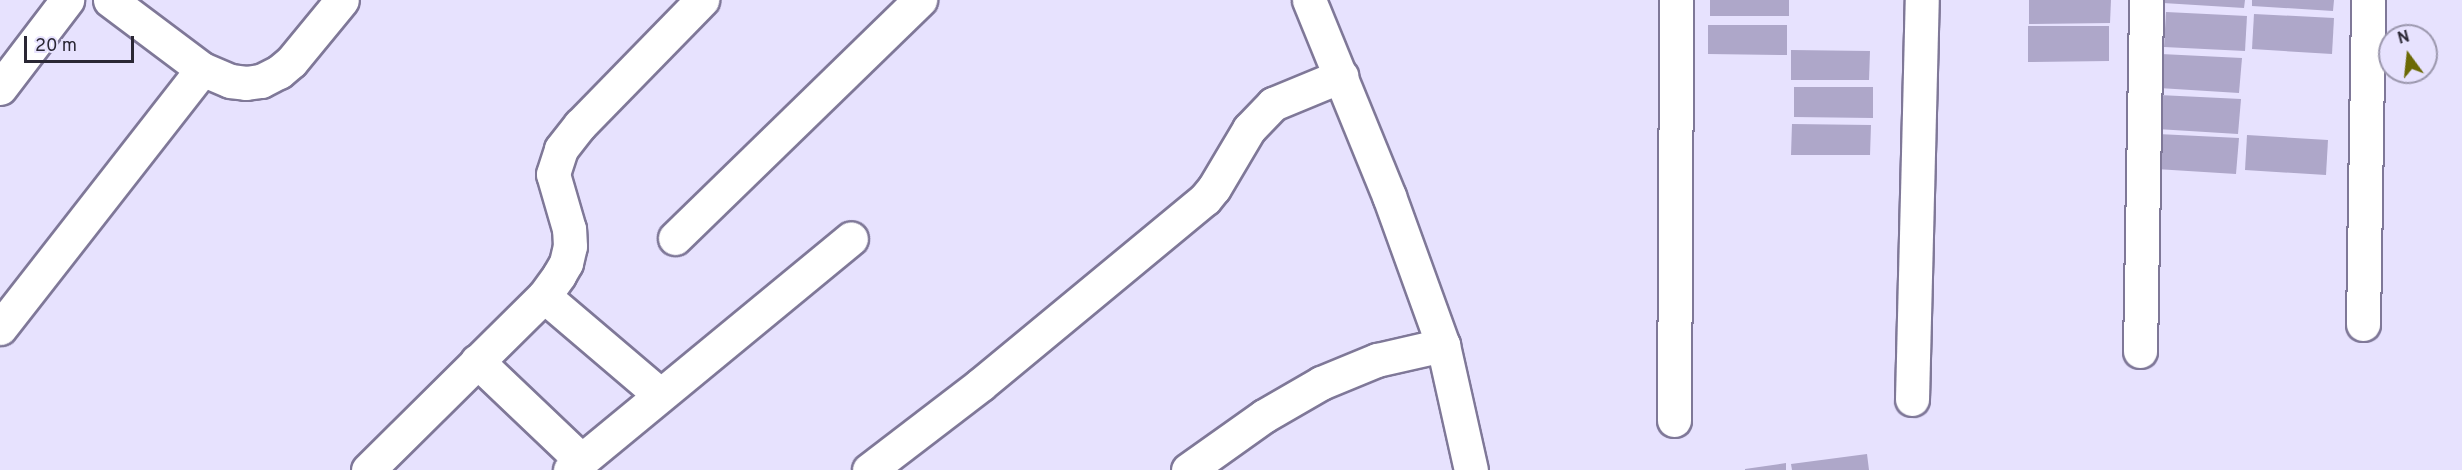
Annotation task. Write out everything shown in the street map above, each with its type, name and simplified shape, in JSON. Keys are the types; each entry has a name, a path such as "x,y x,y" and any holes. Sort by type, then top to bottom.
{"street":[{"path":"0,88 67,0"},
{"path":"110,0 202,69 230,81 246,83 261,81 279,72 291,62 342,0"},
{"path":"368,470 544,296 566,263 570,246 569,229 554,174 561,149 580,125 702,0"},
{"path":"675,238 920,0"},
{"path":"1310,0 1389,196 1443,345 1471,470"},
{"path":"1674,420 1676,0"},
{"path":"1912,399 1922,0"},
{"path":"2140,351 2146,0"},
{"path":"2363,324 2368,0"},
{"path":"1,324 202,69"},
{"path":"869,470 980,385 1205,199 1249,129 1273,104 1341,76"},
{"path":"477,362 576,465 659,394 851,238"},
{"path":"544,296 659,394"},
{"path":"1188,470 1264,416 1321,383 1377,360 1443,345"}],"building":[{"path":"1710,0 1789,0 1789,16 1710,16"},
{"path":"2029,0 2111,0 2110,23 2029,24"},
{"path":"2163,0 2245,0 2244,8 2163,3"},
{"path":"2252,0 2334,0 2333,11 2252,6"},
{"path":"2166,12 2247,16 2245,51 2164,47"},
{"path":"2254,14 2334,18 2332,54 2252,49"},
{"path":"1708,25 1787,25 1787,55 1708,54"},
{"path":"2028,26 2109,26 2109,61 2028,62"},
{"path":"1791,50 1870,51 1869,80 1791,80"},
{"path":"2161,54 2242,58 2239,93 2159,88"},
{"path":"1794,87 1873,87 1873,118 1794,117"},
{"path":"2159,95 2241,99 2238,134 2157,129"},
{"path":"1792,124 1871,125 1870,155 1791,155"},
{"path":"2158,134 2239,138 2236,174 2156,169"},
{"path":"2247,135 2328,140 2326,175 2245,170"},
{"path":"1867,454 1869,470 1792,470 1791,464"},
{"path":"1786,463 1786,470 1745,470 1745,469"}]}
